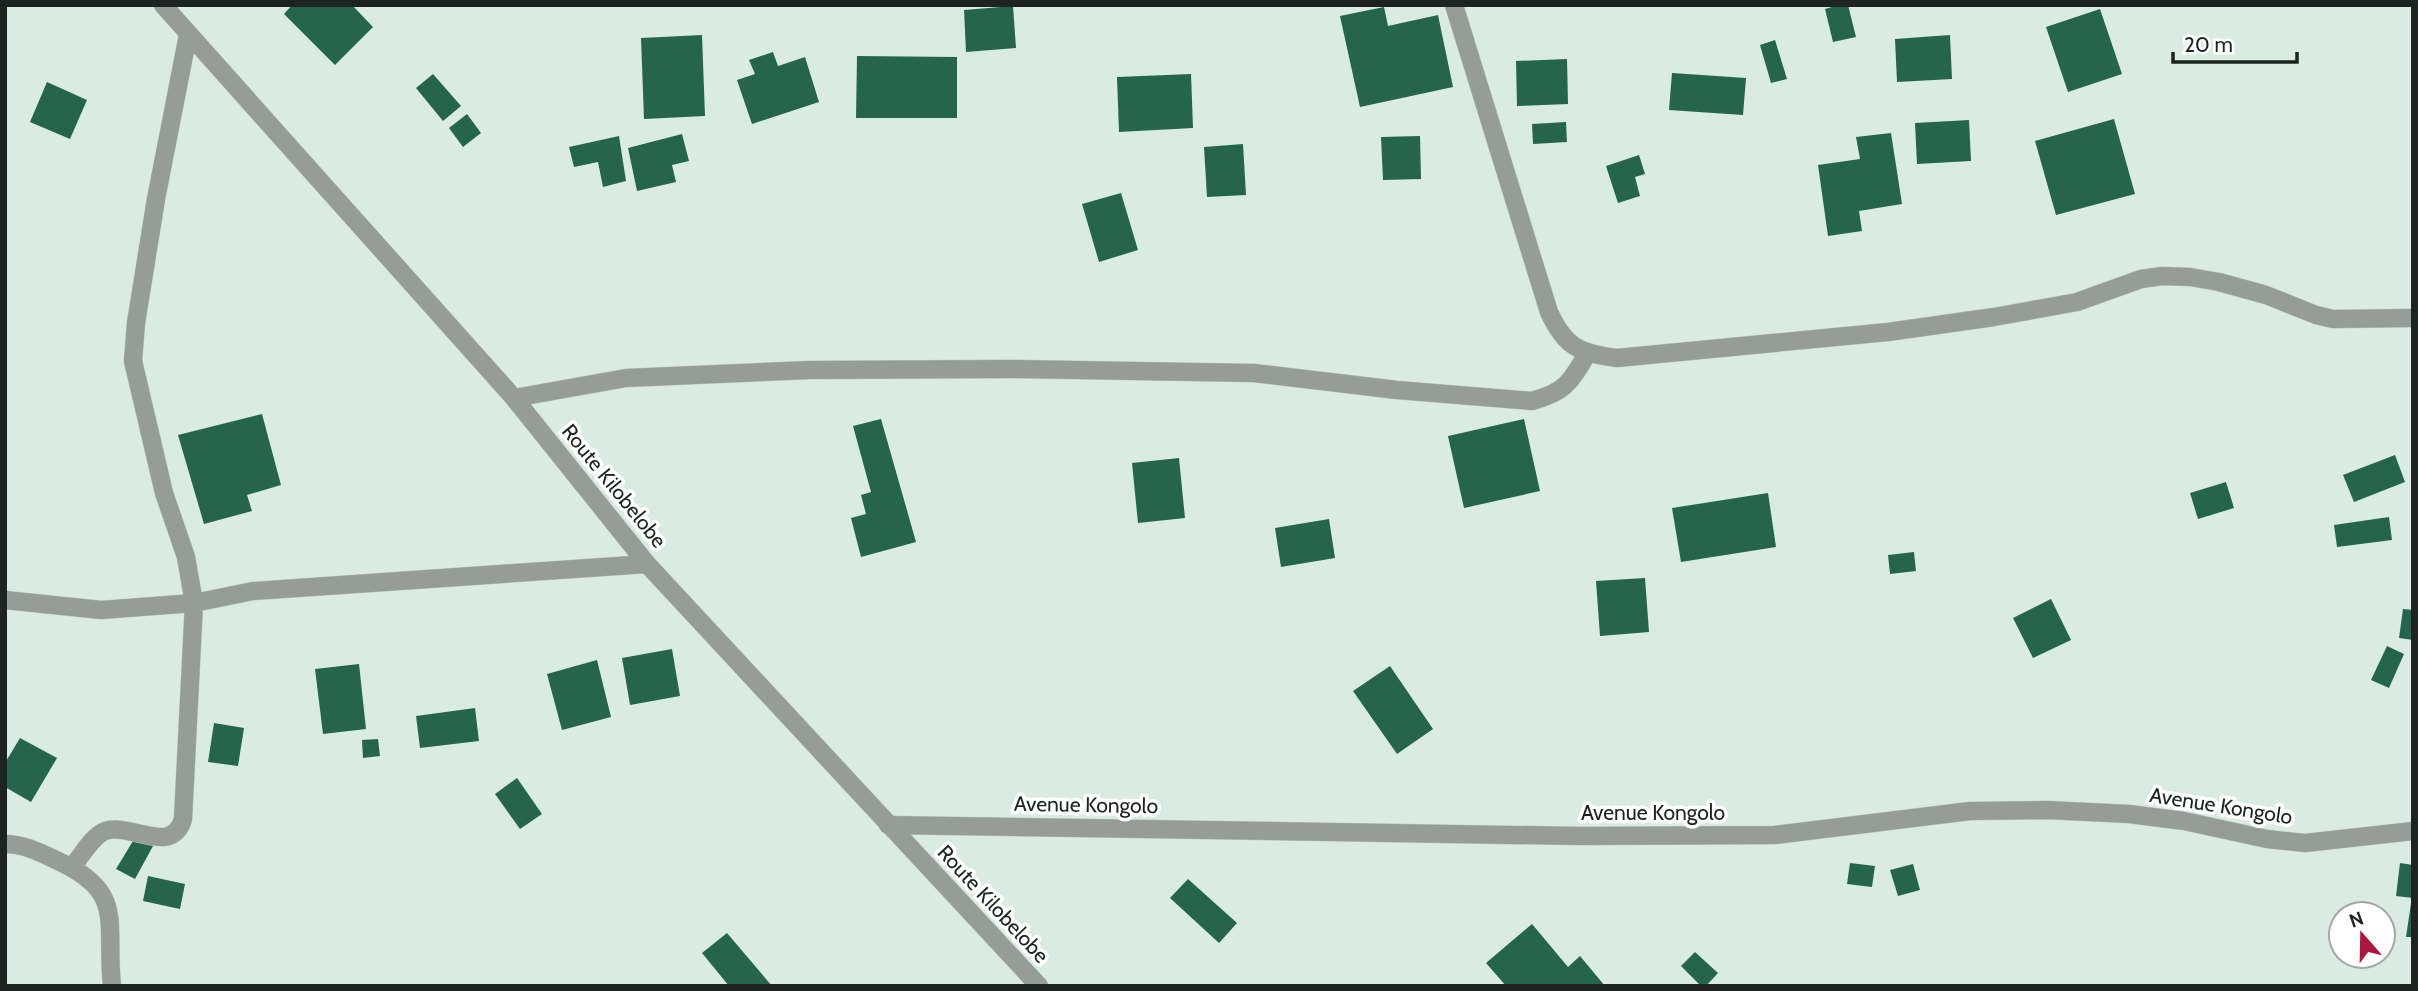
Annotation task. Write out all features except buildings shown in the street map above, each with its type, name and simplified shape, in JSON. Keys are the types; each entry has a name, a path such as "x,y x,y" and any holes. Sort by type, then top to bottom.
{"street":[{"name":"Route Kilobelobe","path":"163,5 514,398 647,564 1039,986"},
{"path":"1454,5 1549,312 1558,332 1587,354 1616,358 1888,332 2077,302 2141,279 2162,276 2190,276 2218,282 2266,295 2316,315 2333,318 2413,318"},
{"path":"72,867 99,835 106,831 116,829 163,837 173,835 180,828 183,819 194,603 186,557 164,493 133,361 136,323 156,199 188,35"},
{"path":"514,398 626,378 810,370 1011,369 1254,373 1397,390 1532,401 1554,395 1572,379 1587,354"},
{"path":"5,600 101,610 194,603 253,591 647,564"},
{"name":"Avenue Kongolo","path":"888,825 1580,836 1775,835 1970,811 2047,810 2129,814 2184,821 2267,839 2305,843 2413,831"},
{"path":"5,844 19,844 72,867 96,883 106,899 109,918 112,986"}]}
